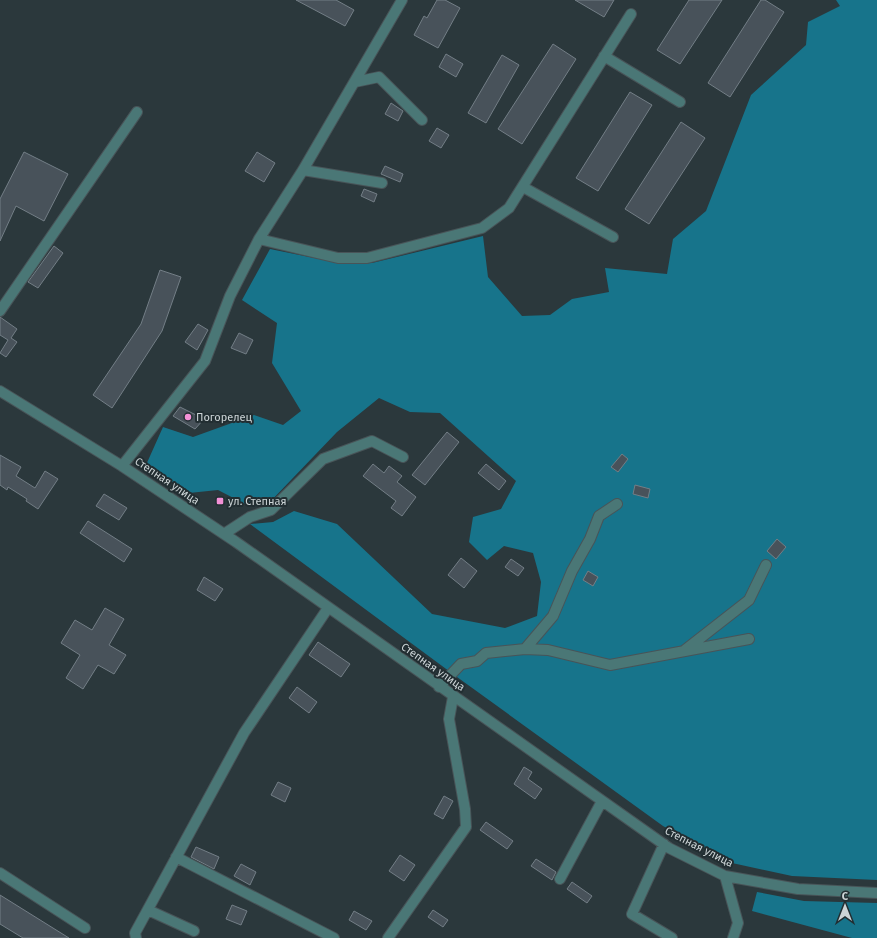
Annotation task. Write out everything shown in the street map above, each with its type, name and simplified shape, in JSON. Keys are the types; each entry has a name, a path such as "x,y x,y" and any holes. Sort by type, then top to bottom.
{"street":[{"path":"122,466 205,361 230,296 259,239 304,170 402,0"},
{"path":"259,239 338,258 367,258 482,228 509,208 631,14"},
{"path":"604,56 680,102"},
{"path":"355,82 380,77 422,120"},
{"path":"0,311 137,112"},
{"path":"304,170 382,183"},
{"path":"523,187 613,237"},
{"name":"Степная улица","path":"0,391 122,466 224,534 453,697 664,844 725,876 798,890 877,893"},
{"path":"224,534 250,517 271,510 323,459 372,441 403,457"},
{"path":"526,649 553,616 572,570 590,539 599,516 617,504"},
{"path":"684,651 749,600 766,565"},
{"path":"136,938 135,933 244,733 328,608"},
{"path":"439,687 461,664 477,661 486,653 526,649 548,650 610,665 749,639"},
{"path":"388,938 466,827 465,809 449,718 453,697"},
{"path":"560,879 602,801"},
{"path":"664,844 632,914 672,938"},
{"path":"176,857 334,938"},
{"path":"0,873 85,928"},
{"path":"725,876 738,923 733,938"},
{"path":"148,910 194,931"}],"shaded area":[{"path":"836,0 877,0 877,880 792,876 732,863 663,826 457,677 250,524 273,522 294,511 337,524 432,614 505,628 537,616 541,582 533,553 504,546 487,560 469,542 473,517 501,509 516,481 440,413 410,412 379,398 337,432 268,504 249,506 218,490 189,493 146,465 163,427 193,437 254,415 283,425 301,411 272,363 277,323 242,300 270,249 344,264 372,263 483,236 488,277 522,316 550,315 572,299 609,292 605,268 667,274 673,239 706,211 751,95 806,45 808,22 840,6"},
{"path":"757,892 804,901 877,903 877,938 852,938 752,911"}],"building":[{"path":"296,0 336,0 354,10 345,26"},
{"path":"437,0 445,0 460,8 438,48 414,35 424,16 427,18"},
{"path":"575,0 614,0 604,17"},
{"path":"689,0 722,0 680,64 657,50"},
{"path":"761,0 765,0 784,12 730,97 708,83"},
{"path":"553,44 576,59 522,144 498,129"},
{"path":"446,54 463,64 456,77 439,67"},
{"path":"502,55 519,65 486,123 468,113"},
{"path":"630,92 652,105 598,191 576,178"},
{"path":"391,103 403,111 398,121 385,114"},
{"path":"681,122 705,138 649,224 625,209"},
{"path":"437,128 449,135 441,148 429,141"},
{"path":"24,152 68,174 44,221 16,206 0,241 0,199"},
{"path":"257,152 275,163 264,182 245,171"},
{"path":"385,166 403,174 400,182 381,174"},
{"path":"364,189 377,194 374,202 361,196"},
{"path":"54,246 63,253 38,288 28,282"},
{"path":"160,270 181,277 162,331 112,408 93,395 141,324"},
{"path":"0,317 17,329 11,338 17,342 6,357 0,353 8,340 0,335"},
{"path":"198,324 208,330 197,350 185,342"},
{"path":"239,333 253,340 246,354 231,348"},
{"name":"Погорелец","path":"180,407 204,419 195,429 173,416"},
{"path":"447,432 459,442 425,485 412,475"},
{"path":"622,454 628,459 618,472 611,467"},
{"path":"0,455 21,467 16,476 35,488 45,471 58,479 38,509 26,501 27,499 8,487 7,490 0,485"},
{"path":"373,464 384,473 389,466 402,476 397,482 416,497 402,516 391,508 396,501 363,476"},
{"path":"486,464 506,481 499,490 478,473"},
{"path":"635,485 650,489 648,498 633,494"},
{"path":"104,494 127,508 119,520 96,506"},
{"path":"88,521 132,549 124,562 80,533"},
{"path":"777,539 786,547 776,559 767,551"},
{"path":"461,558 477,571 464,588 448,575"},
{"path":"511,559 524,568 518,576 505,567"},
{"path":"588,571 598,577 593,586 583,580"},
{"path":"204,577 223,589 215,601 197,590"},
{"path":"105,608 124,619 109,645 126,655 114,674 98,665 83,689 66,678 80,655 61,643 75,620 92,630"},
{"path":"318,642 350,664 341,677 309,655"},
{"path":"297,687 317,702 309,713 289,698"},
{"path":"524,767 532,772 528,779 542,789 535,799 514,784"},
{"path":"278,782 291,788 285,802 271,795"},
{"path":"444,796 453,801 443,819 434,814"},
{"path":"486,822 513,841 507,849 480,830"},
{"path":"196,847 219,857 214,869 191,857"},
{"path":"400,855 415,865 404,881 389,871"},
{"path":"536,859 556,872 552,880 531,866"},
{"path":"241,864 256,872 250,885 234,876"},
{"path":"572,882 592,896 587,903 567,889"},
{"path":"0,895 69,938 23,938 0,924"},
{"path":"232,905 247,911 241,925 226,919"},
{"path":"433,910 448,920 443,927 428,917"},
{"path":"354,911 372,921 366,930 349,920"}],"place":[{"name":"Погорелец","path":"188,417"},
{"name":"ул. Степная","path":"220,501"}]}
